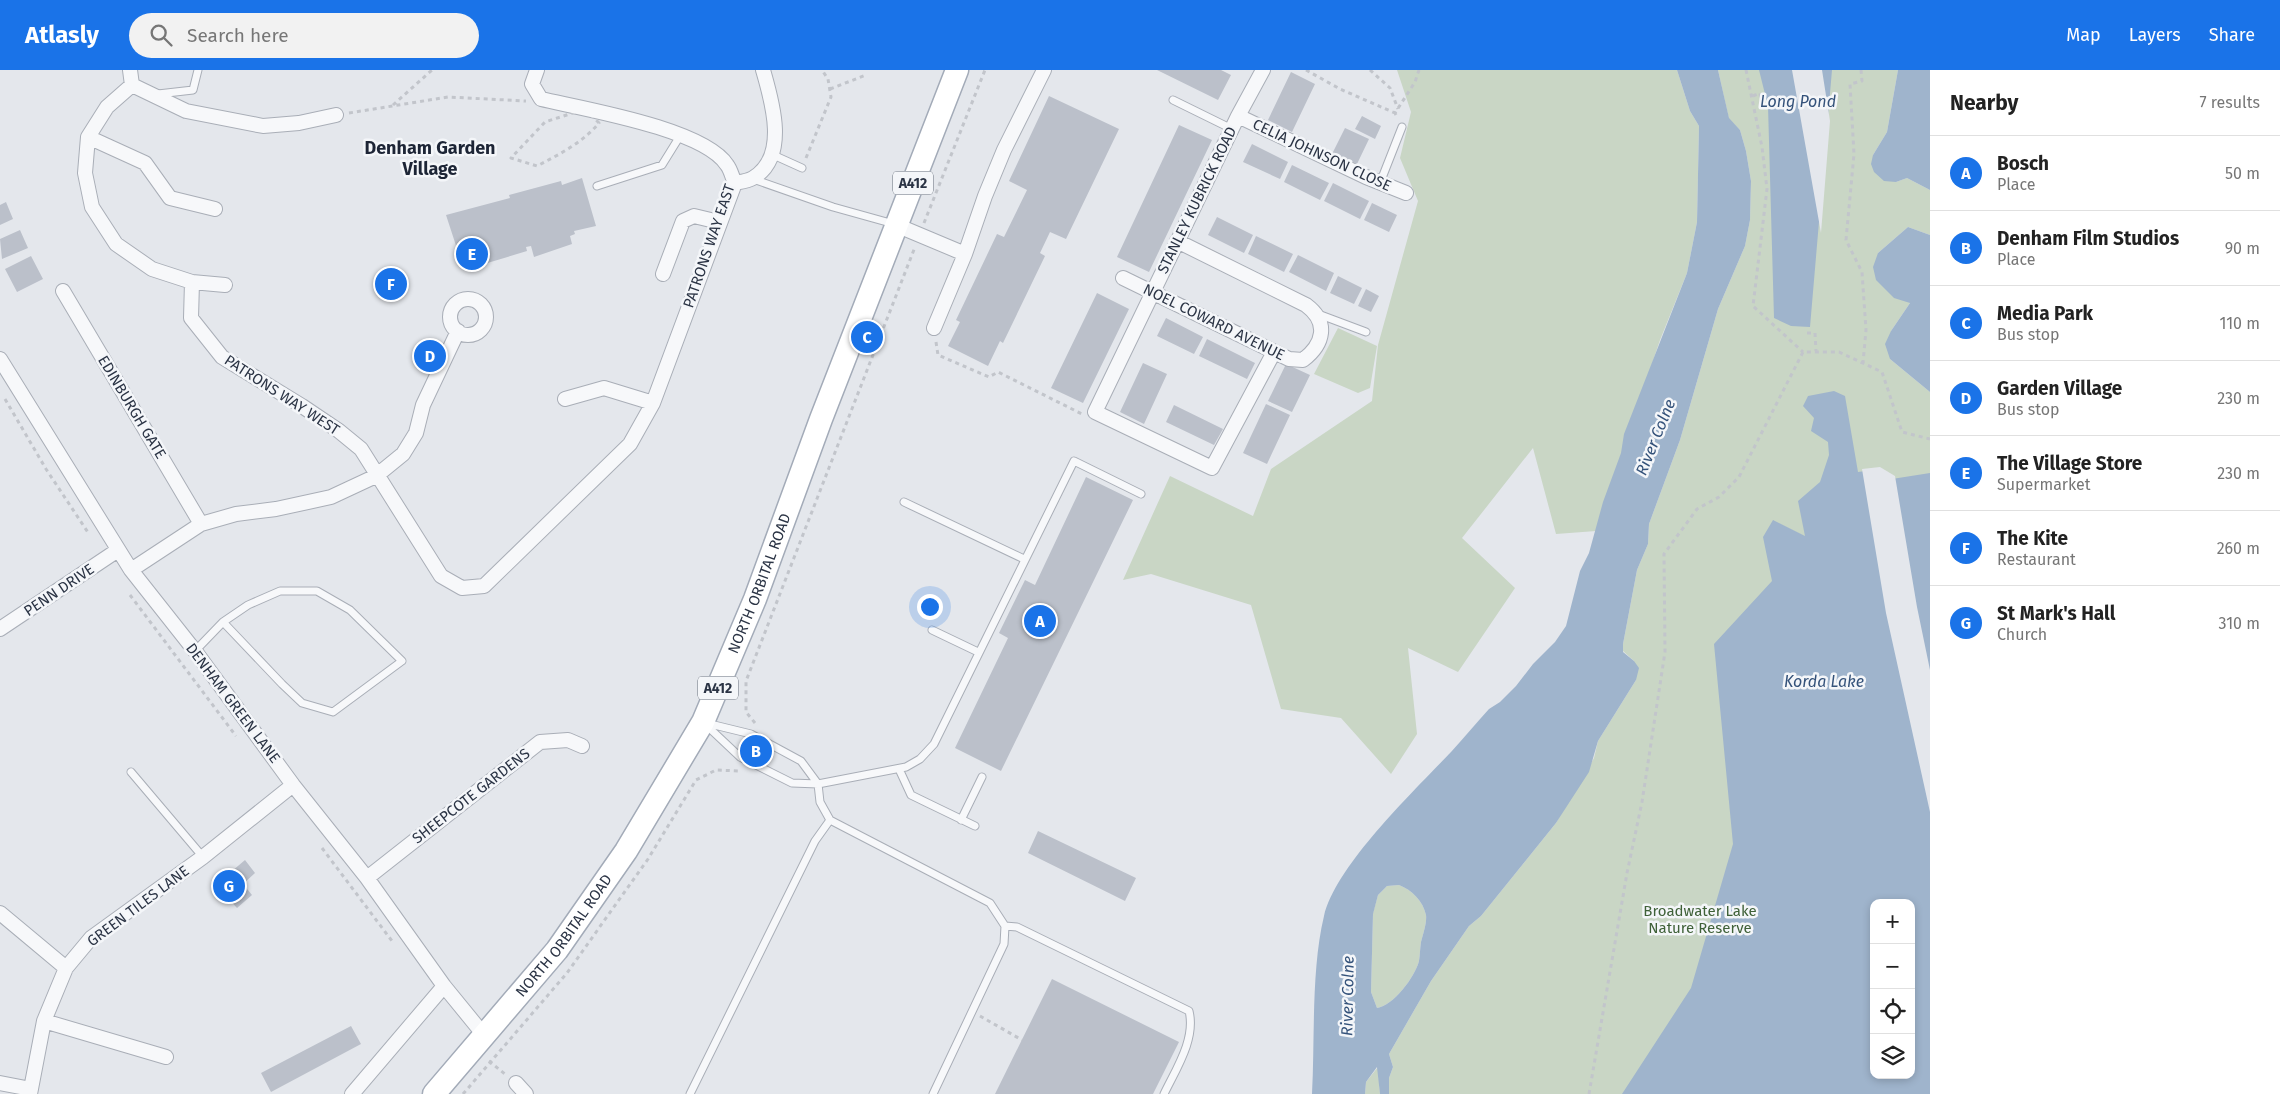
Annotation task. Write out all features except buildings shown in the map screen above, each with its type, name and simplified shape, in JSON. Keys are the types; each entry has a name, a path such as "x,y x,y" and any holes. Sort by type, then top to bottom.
{"main road":[{"name":"NORTH ORBITAL ROAD","path":"434,1094 557,950 626,851 703,722 755,599 896,224 957,70"}],"street":[{"path":"130,70 132,85"},
{"path":"537,70 532,84 541,99"},
{"path":"735,183 753,179 766,166 776,134 772,101 763,70"},
{"path":"934,328 965,254 985,196 1004,150 1044,70"},
{"name":"STANLEY KUBRICK ROAD","path":"1095,412 1238,116 1263,70"},
{"path":"132,85 186,111 263,126 299,123 336,115"},
{"path":"132,85 107,107 88,137 85,173 92,207 116,244 152,269 192,282 226,285"},
{"name":"PATRONS WAY EAST","path":"376,476 441,576 462,588 484,586 630,444 653,403 735,183 727,164 707,147 648,123 541,99"},
{"name":"CELIA JOHNSON CLOSE","path":"1238,116 1380,183 1406,193"},
{"path":"88,137 145,163 170,198 215,209"},
{"path":"663,274 683,221 694,216 719,222"},
{"path":"896,224 965,254"},
{"path":"1177,241 1306,305 1318,314"},
{"name":"NOEL COWARD AVENUE","path":"1123,278 1289,359 1303,360 1313,352 1319,341 1321,325 1318,314"},
{"name":"PATRONS WAY WEST","path":"192,282 191,318 222,357 339,431 361,450 376,476"},
{"name":"EDINBURGH GATE","path":"63,291 201,524"},
{"path":"131,570 201,524 236,514 276,509 331,497 376,476 403,454 416,433 423,405 458,332"},
{"path":"1095,412 1212,468 1274,352"},
{"name":"DENHAM GREEN LANE","path":"0,359 131,570 195,651 293,785 367,878 444,986 479,1042"},
{"path":"565,399 604,388 653,403"},
{"name":"PENN DRIVE","path":"0,629 118,550"},
{"name":"SHEEPCOTE GARDENS","path":"367,878 540,742 568,740 582,746"},
{"name":"GREEN TILES LANE","path":"30,1092 44,1021 66,968 91,938 203,857 293,785"},
{"path":"0,912 66,968"},
{"path":"352,1094 444,986"},
{"path":"44,1021 166,1057"},
{"path":"0,1083 30,1092"},
{"path":"516,1083 526,1094"}],"lane":[{"path":"152,95 193,90 198,70"},
{"path":"1173,100 1232,129"},
{"path":"1380,183 1402,128"},
{"path":"597,186 662,166 680,136"},
{"path":"770,154 802,168"},
{"path":"753,179 832,206 896,224"},
{"path":"1318,314 1366,332"},
{"path":"703,722 740,757 792,783 818,784 899,769 920,759 934,744 1074,461 1141,494"},
{"path":"904,502 1024,559"},
{"path":"195,651 224,622 248,605 280,591 317,590 350,610 402,661 333,712 302,703 224,622"},
{"path":"932,630 978,652"},
{"path":"703,722 751,734 801,761 818,784 820,802 830,820 990,903 1006,926 1004,944 932,1094"},
{"path":"899,769 911,795 974,826"},
{"path":"131,772 203,857"},
{"path":"961,820 982,777"},
{"path":"690,1094 815,841 830,820"},
{"path":"1006,926 1017,927 1189,1011 1192,1024 1181,1060 1164,1094"}],"path":[{"path":"392,105 432,70"},
{"path":"802,168 831,97 828,79 822,70"},
{"path":"757,724 746,712 746,681 985,70"},
{"path":"1306,70 1340,90 1395,113 1402,128"},
{"path":"1370,70 1390,88 1398,109"},
{"path":"1395,113 1415,82 1419,70"},
{"path":"1746,70 1753,96 1762,147 1766,189 1753,306 1803,352 1839,352 1882,372 1902,432 1930,440"},
{"path":"1861,70 1862,81 1850,84 1854,154 1846,240 1862,272 1866,330 1863,363"},
{"path":"830,88 866,75"},
{"path":"1753,96 1760,93 1762,103"},
{"path":"336,115 448,97 530,101 541,99"},
{"path":"585,109 600,123 591,133 564,152 537,166 511,158 545,122 585,109"},
{"path":"934,328 938,355 989,377 998,372 1083,414 1095,412"},
{"path":"1807,333 1815,333 1816,351"},
{"path":"1589,1094 1627,873 1642,802 1665,652 1664,554 1697,509 1719,497 1739,477 1803,352"},
{"path":"696,780 716,770 739,770 746,774"},
{"path":"974,1008 982,1019 1022,1040"},
{"path":"479,1042 516,1083"}],"green space":[{"path":"1397,70 1677,70 1690,111 1699,126 1697,222 1687,273 1660,340 1596,531 1556,534 1533,448 1462,538 1515,588 1458,672 1408,648 1417,734 1391,774 1341,718 1281,709 1251,605 1151,574 1123,580 1170,476 1253,516 1271,469 1372,401 1378,345 1418,201 1400,158 1411,112"},
{"name":"Broadwater Lake Nature Reserve","path":"1718,70 1898,70 1887,132 1873,155 1896,182 1907,178 1930,190 1930,235 1908,227 1878,253 1910,303 1891,331 1890,359 1930,392 1930,1094 1389,1094 1389,1078 1393,1067 1389,1054 1431,981 1469,926 1481,916 1556,823 1594,758 1598,741 1636,680 1634,661 1623,651 1623,644 1637,570 1648,544 1649,524 1680,440 1718,309 1745,246 1750,220 1751,181 1740,130 1729,119"},
{"path":"1338,328 1377,346 1370,388 1358,393 1314,374"},
{"path":"1399,885 1408,890 1422,905 1426,915 1425,929 1421,942 1419,961 1413,975 1390,1002 1377,1008 1371,992 1373,913 1378,895 1387,886"},
{"path":"1378,1067 1380,1094 1365,1094 1366,1082"}],"water":[{"name":"River Colne","path":"1677,70 1718,70 1729,118 1740,130 1746,151 1751,181 1750,220 1745,246 1718,309 1680,440 1649,524 1648,544 1637,570 1623,644 1623,652 1639,668 1636,680 1598,741 1589,772 1556,823 1481,916 1469,926 1431,981 1389,1054 1393,1067 1389,1078 1389,1094 1380,1094 1377,1067 1366,1082 1365,1094 1312,1094 1317,959 1324,916 1331,896 1344,874 1378,829 1489,709 1500,702 1516,686 1533,664 1555,642 1566,626 1580,571 1589,553 1603,502 1621,453 1624,434 1687,273 1697,222 1699,126 1690,111","holes":["1399,885 1420,901 1425,910 1426,921 1419,961 1413,975 1402,990 1390,1002 1377,1008 1371,992 1373,914 1378,895 1387,886"]},
{"name":"Long Pond","path":"1759,70 1832,70 1810,327 1791,326 1774,318 1768,106"},
{"path":"1898,70 1930,70 1930,190 1907,178 1896,182 1884,181 1874,172 1871,164 1873,155 1887,132"},
{"path":"1908,227 1930,235 1930,392 1890,359 1885,344 1891,331 1910,303 1894,298 1876,280 1873,267 1878,253"},
{"name":"Korda Lake","path":"1834,391 1845,396 1858,472 1880,469 1892,479 1930,473 1930,1094 1622,1094 1691,988 1733,844 1714,644 1772,581 1763,537 1773,520 1805,536 1798,501 1820,482 1829,455 1828,442 1811,431 1814,418 1803,406 1808,396"}],"pier":[{"path":"1792,70 1822,70 1830,121 1821,233"},
{"path":"1880,467 1895,476 1917,607 1930,670 1930,812 1886,613 1862,469"}],"place":[{"name":"The Village Store","path":"472,254"},
{"name":"The Kite","path":"391,284"},
{"name":"Media Park","path":"867,337"},
{"name":"Garden Village","path":"430,356"},
{"name":"Bosch","path":"1040,621"},
{"name":"Denham Film Studios","path":"756,751"},
{"name":"St Mark's Hall","path":"229,886"}],"district":[{"name":"Denham Garden Village","path":"430,158"}]}
